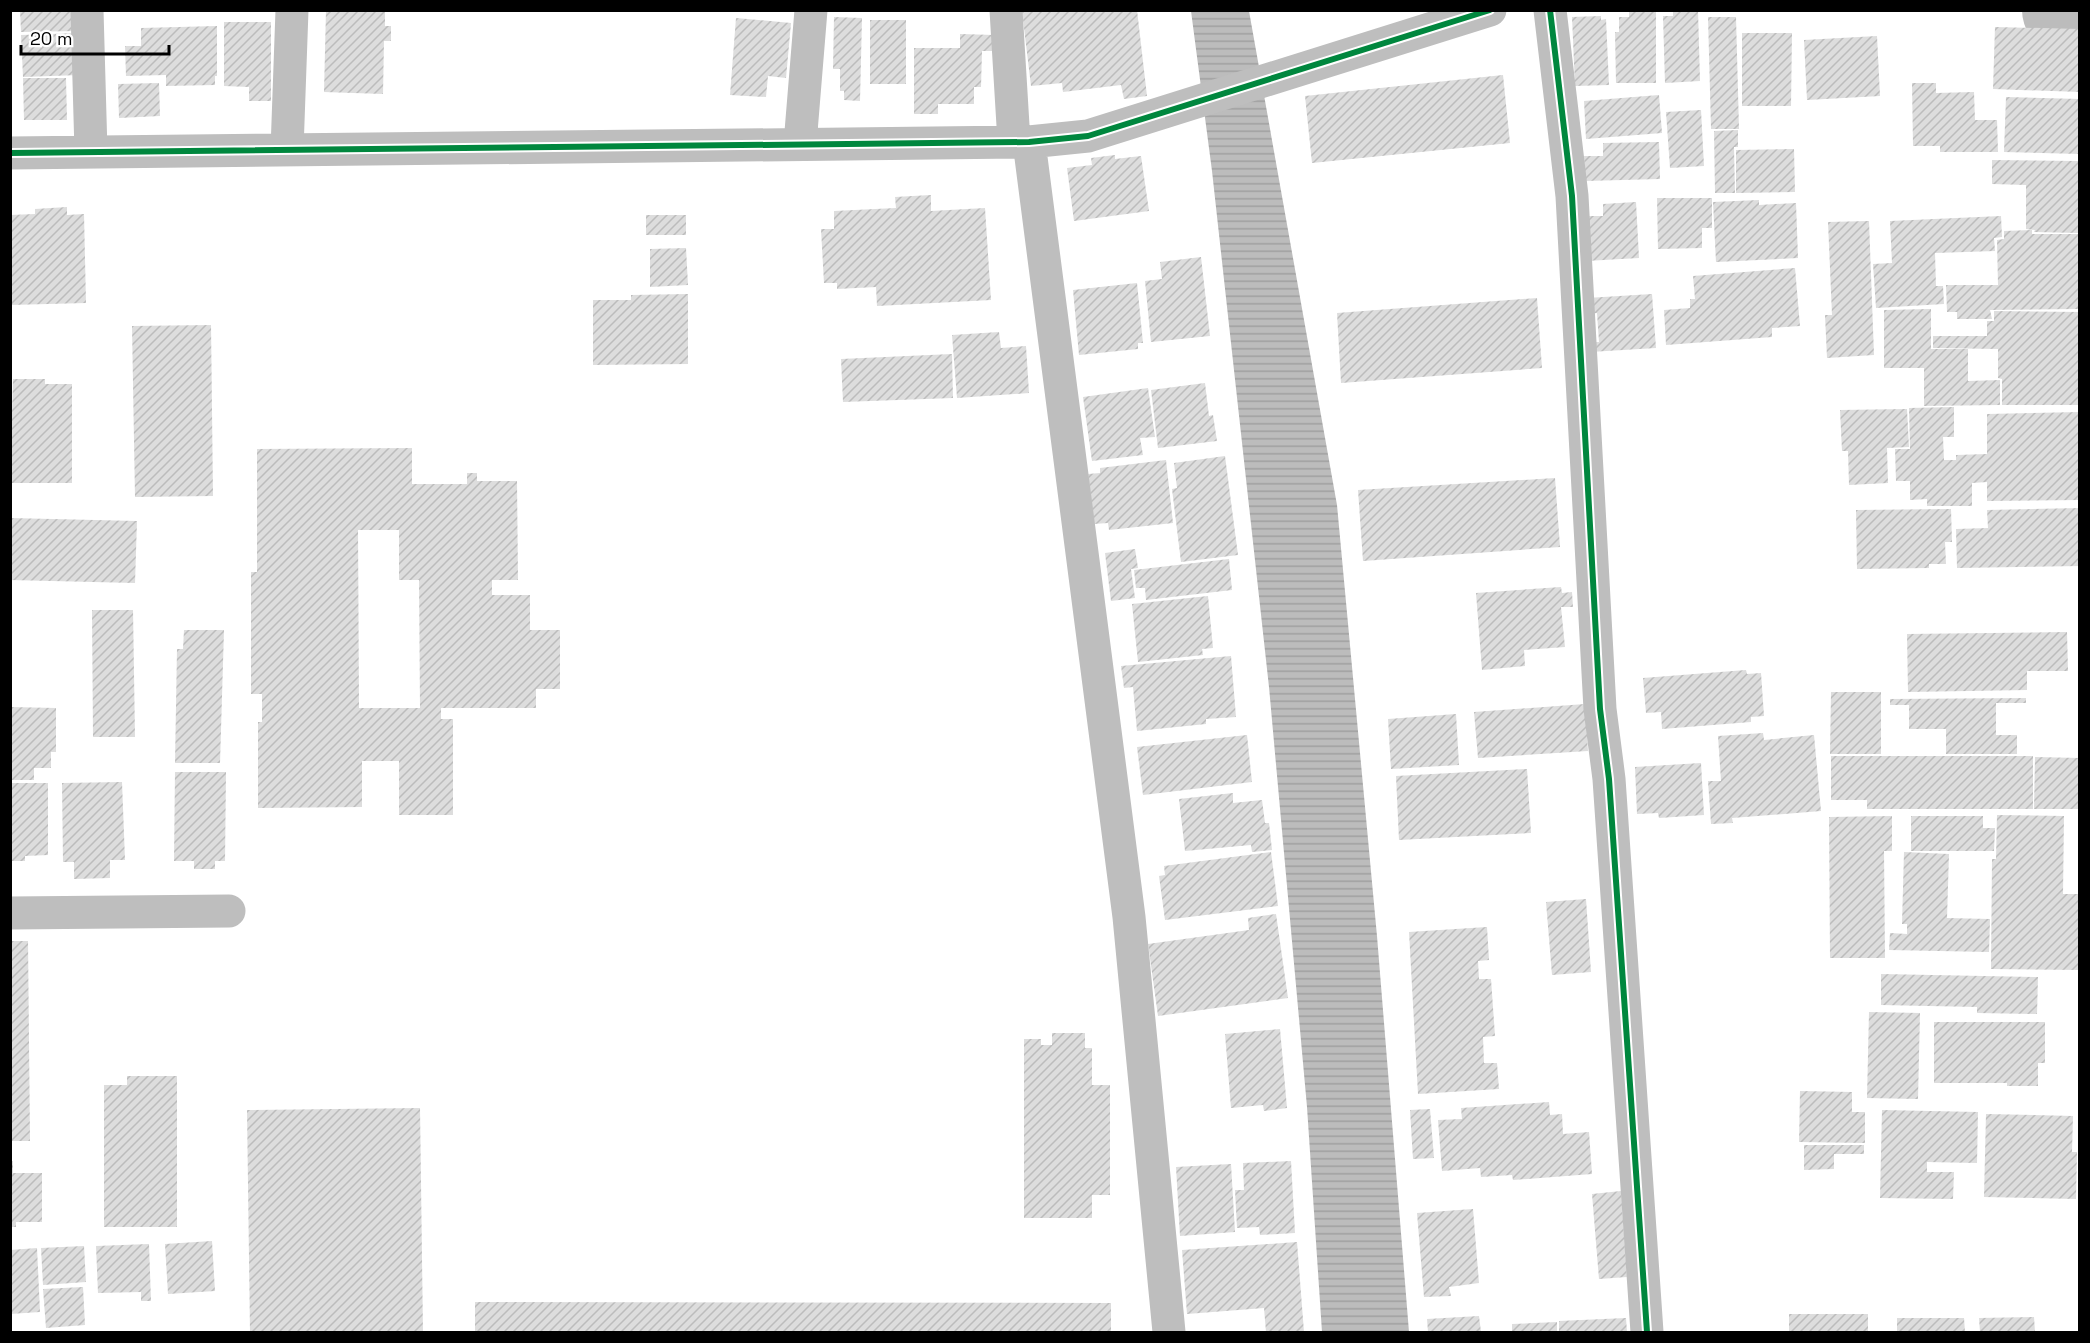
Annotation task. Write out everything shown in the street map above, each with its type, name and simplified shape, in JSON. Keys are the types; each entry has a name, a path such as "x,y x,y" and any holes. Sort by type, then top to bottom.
{"street":[{"path":"87,10 91,152"},
{"path":"287,150 292,10"},
{"path":"800,144 811,10"},
{"path":"1006,10 1021,142 1129,917 1169,1332"},
{"path":"10,153 1021,142 1088,136 1490,10"},
{"path":"1550,10 1572,196 1600,709 1610,779 1647,1332"},
{"path":"10,913 229,911"}],"shaded area":[{"path":"1191,11 1249,11 1337,505 1377,936 1409,1332 1322,1332 1307,1107 1269,687 1212,171"}],"building":[{"path":"20,10 78,10 78,31 21,32"},
{"path":"326,10 385,10 385,26 391,26 391,41 384,41 383,94 324,92"},
{"path":"1137,10 1147,96 1124,99 1121,85 1063,92 1062,83 1031,86 1022,11"},
{"path":"1673,10 1698,10 1700,81 1665,83 1663,16 1673,16"},
{"path":"1629,12 1656,12 1656,83 1616,83 1615,32 1619,32 1619,17 1629,17"},
{"path":"1601,16 1601,20 1606,19 1609,85 1575,86 1572,17"},
{"path":"834,17 862,18 860,101 844,100 844,91 840,91 840,69 833,69"},
{"path":"1708,17 1736,17 1739,129 1711,129"},
{"path":"736,18 791,23 786,78 768,76 766,97 730,95"},
{"path":"870,20 906,20 906,84 870,84"},
{"path":"224,22 271,22 271,101 249,101 249,87 224,86"},
{"path":"217,26 215,85 166,86 166,75 126,76 125,46 141,46 141,28"},
{"path":"1995,27 2080,29 2080,92 1993,89"},
{"path":"79,33 80,75 23,77 21,35"},
{"path":"1742,33 1792,33 1791,106 1742,106"},
{"path":"960,34 995,35 994,51 982,51 981,87 974,87 974,104 938,104 938,114 914,114 914,48 960,48"},
{"path":"1877,36 1880,96 1807,100 1804,40"},
{"path":"1503,75 1510,143 1312,163 1305,96"},
{"path":"23,78 66,78 67,120 24,120"},
{"path":"159,83 160,116 119,118 118,84"},
{"path":"1912,83 1936,83 1936,93 1974,92 1975,120 1997,120 1998,152 1940,152 1940,146 1913,146"},
{"path":"1659,95 1662,133 1586,139 1584,101"},
{"path":"2006,97 2080,99 2080,154 2004,152"},
{"path":"1701,110 1704,166 1670,168 1666,112"},
{"path":"1738,130 1738,147 1734,147 1735,193 1715,193 1714,131"},
{"path":"1659,142 1660,179 1585,181 1584,156 1603,156 1603,143"},
{"path":"1794,149 1795,192 1736,193 1736,150"},
{"path":"1115,155 1115,159 1141,156 1149,211 1074,221 1067,168 1092,165 1091,158"},
{"path":"1992,160 2078,161 2078,233 2034,232 2035,230 2026,229 2026,185 1992,184"},
{"path":"931,195 931,211 985,208 991,300 877,306 876,287 837,289 837,283 824,283 821,229 834,229 834,211 896,208 895,197"},
{"path":"1657,198 1712,198 1712,228 1702,228 1702,248 1658,249"},
{"path":"1759,200 1759,205 1796,203 1798,258 1716,262 1713,202"},
{"path":"1636,202 1639,258 1586,261 1584,216 1603,216 1603,204"},
{"path":"67,207 67,215 84,214 86,303 10,305 10,215 35,214 35,209"},
{"path":"646,215 686,215 686,235 646,235"},
{"path":"2001,216 2002,237 1994,238 1995,251 1935,253 1936,286 1943,286 1944,304 1876,308 1873,264 1892,263 1890,221"},
{"path":"1869,221 1874,355 1827,358 1825,315 1832,315 1828,222"},
{"path":"2032,230 2032,234 2080,234 2080,309 1990,310 1992,319 1957,319 1957,312 1947,312 1946,285 1998,285 1997,240 2004,239 2004,231"},
{"path":"686,248 688,285 650,287 650,249"},
{"path":"1201,257 1210,336 1151,342 1145,281 1162,279 1160,262"},
{"path":"1795,268 1800,326 1772,328 1772,337 1666,345 1664,310 1690,308 1690,299 1695,299 1693,276"},
{"path":"1137,283 1143,343 1138,343 1138,349 1079,355 1073,290"},
{"path":"688,294 688,364 593,365 593,300 631,300 631,295"},
{"path":"1652,294 1656,348 1590,352 1590,342 1599,342 1597,313 1588,314 1587,298"},
{"path":"1537,298 1542,368 1341,383 1337,313"},
{"path":"1931,309 1931,349 1968,349 1968,381 2000,380 2000,405 1924,406 1924,368 1884,368 1884,310"},
{"path":"1994,311 2080,312 2080,405 2002,405 2002,379 1998,378 1998,349 1933,348 1933,336 1987,336 1987,321 1994,321"},
{"path":"211,325 213,496 135,497 132,326"},
{"path":"999,332 1001,348 1026,346 1029,393 957,398 952,335"},
{"path":"952,354 953,398 843,402 841,359"},
{"path":"13,379 45,379 45,384 72,384 72,483 10,483"},
{"path":"1205,383 1209,416 1213,415 1217,441 1158,448 1151,390"},
{"path":"1148,388 1155,437 1140,438 1143,455 1092,461 1083,397"},
{"path":"1954,407 1954,437 1943,437 1944,460 1956,460 1956,455 1987,454 1987,414 2080,412 2080,500 1987,501 1987,482 1972,483 1972,506 1927,506 1927,499 1910,500 1910,481 1896,481 1895,449 1910,449 1909,408"},
{"path":"1907,409 1909,447 1887,448 1888,483 1849,485 1848,451 1842,451 1840,410"},
{"path":"412,448 412,484 467,484 467,473 477,473 477,481 517,481 518,580 492,580 492,595 530,595 530,630 560,630 560,689 536,689 536,708 441,708 441,719 453,719 453,815 399,815 399,761 362,761 362,807 258,808 258,722 262,722 262,694 251,694 251,572 257,572 257,449","holes":["358,530 399,530 399,580 419,580 420,708 359,708"]},
{"path":"1225,456 1238,555 1181,562 1172,489 1177,488 1174,463"},
{"path":"1166,460 1173,523 1109,530 1108,523 1094,524 1088,474 1100,473 1100,468"},
{"path":"1555,478 1560,547 1363,561 1358,490"},
{"path":"2080,508 2080,566 1957,568 1956,529 1988,528 1987,510"},
{"path":"1951,509 1952,542 1945,542 1946,564 1929,564 1929,568 1857,569 1856,510"},
{"path":"10,518 137,521 135,583 10,580"},
{"path":"1135,549 1138,568 1131,569 1135,598 1111,601 1105,553"},
{"path":"1229,559 1232,590 1146,600 1145,588 1136,588 1134,570"},
{"path":"1561,587 1562,593 1572,592 1573,607 1561,607 1565,647 1524,650 1525,666 1482,670 1476,593"},
{"path":"1208,596 1213,648 1202,649 1203,655 1138,662 1132,604"},
{"path":"92,610 133,610 135,737 93,737"},
{"path":"184,630 224,630 220,763 175,763 177,649 183,649"},
{"path":"2067,632 2068,671 2027,671 2027,690 1908,692 1907,634"},
{"path":"1231,656 1236,717 1206,719 1206,724 1137,731 1133,687 1124,688 1121,666"},
{"path":"1746,670 1747,674 1761,673 1764,716 1751,717 1751,722 1662,729 1661,712 1646,713 1643,678"},
{"path":"1831,692 1881,692 1881,754 1830,754"},
{"path":"2026,698 2026,703 1996,703 1996,735 2017,735 2017,754 1946,754 1946,729 1909,729 1909,705 1890,705 1890,699"},
{"path":"1585,704 1588,751 1478,758 1474,712"},
{"path":"10,707 56,708 56,752 51,752 51,768 34,768 34,780 10,780"},
{"path":"1456,714 1459,765 1391,769 1388,719"},
{"path":"1763,733 1764,740 1814,735 1821,811 1732,818 1733,823 1711,824 1708,781 1721,781 1718,736"},
{"path":"1247,735 1252,782 1143,795 1137,747"},
{"path":"1831,756 2033,756 2033,809 1867,809 1867,800 1831,800"},
{"path":"2035,757 2080,758 2080,809 2034,809"},
{"path":"1701,763 1704,815 1659,818 1658,813 1637,814 1635,767"},
{"path":"1527,769 1531,833 1399,840 1396,776"},
{"path":"175,772 226,772 225,861 215,861 215,869 194,869 194,861 174,861"},
{"path":"122,782 125,860 110,860 110,878 74,879 74,862 63,862 62,783"},
{"path":"10,783 48,783 48,855 25,856 25,861 10,861"},
{"path":"1233,793 1233,803 1262,800 1265,823 1269,823 1272,850 1252,852 1251,845 1185,851 1179,799"},
{"path":"1997,815 2064,816 2063,894 2080,894 2080,970 1991,969 1992,859 1996,859"},
{"path":"1892,816 1892,851 1884,851 1885,958 1830,958 1829,817"},
{"path":"1911,816 1983,816 1983,828 1995,828 1994,851 1911,851"},
{"path":"1271,852 1278,906 1165,920 1159,876 1165,875 1164,866"},
{"path":"1904,852 1949,854 1947,918 1990,919 1989,952 1889,950 1890,933 1907,934 1907,924 1902,924"},
{"path":"1586,899 1591,972 1552,975 1546,902"},
{"path":"1276,914 1288,998 1158,1016 1148,944 1249,930 1248,918"},
{"path":"1487,927 1489,960 1478,961 1479,979 1491,979 1495,1036 1483,1037 1484,1063 1497,1063 1499,1089 1418,1094 1409,932"},
{"path":"10,941 28,941 30,1141 10,1141"},
{"path":"1881,974 2038,977 2037,1014 1977,1013 1977,1007 1881,1005"},
{"path":"1869,1012 1920,1013 1918,1099 1867,1098"},
{"path":"1934,1022 2045,1022 2045,1063 2038,1063 2038,1086 2007,1086 2007,1083 1934,1083"},
{"path":"1280,1029 1287,1108 1264,1111 1263,1105 1231,1108 1225,1034"},
{"path":"1052,1033 1085,1033 1085,1048 1092,1048 1092,1085 1110,1085 1110,1195 1092,1195 1092,1218 1024,1218 1024,1039 1041,1039 1041,1045 1052,1045"},
{"path":"127,1076 177,1076 177,1227 104,1227 104,1085 127,1085"},
{"path":"1800,1091 1852,1092 1852,1112 1865,1112 1865,1143 1799,1142"},
{"path":"1549,1102 1550,1115 1562,1114 1563,1134 1589,1132 1592,1174 1513,1180 1512,1175 1481,1177 1480,1168 1442,1171 1438,1120 1462,1119 1461,1108"},
{"path":"420,1108 423,1332 250,1332 247,1110"},
{"path":"1430,1109 1434,1158 1413,1159 1410,1110"},
{"path":"1882,1110 1978,1112 1977,1163 1927,1162 1927,1172 1954,1172 1953,1199 1880,1198"},
{"path":"1986,1114 2073,1116 2072,1152 2077,1152 2076,1199 1984,1197"},
{"path":"1804,1145 1864,1145 1864,1154 1834,1154 1834,1169 1804,1170"},
{"path":"10,1161 13,1161 13,1173 42,1173 42,1222 16,1222 16,1227 10,1227"},
{"path":"1291,1161 1295,1233 1260,1235 1259,1227 1237,1228 1235,1190 1244,1190 1243,1163"},
{"path":"1231,1164 1235,1232 1180,1236 1176,1167"},
{"path":"1621,1191 1627,1277 1599,1279 1592,1194"},
{"path":"1473,1209 1479,1283 1449,1287 1451,1296 1424,1297 1417,1213"},
{"path":"212,1241 215,1291 168,1294 165,1244"},
{"path":"1297,1242 1304,1332 1266,1332 1264,1308 1187,1314 1182,1250"},
{"path":"149,1244 151,1301 141,1301 141,1292 98,1293 96,1246"},
{"path":"84,1246 86,1282 43,1285 41,1248"},
{"path":"37,1248 40,1312 10,1314 10,1250"},
{"path":"83,1287 85,1325 46,1328 43,1289"},
{"path":"475,1302 1111,1303 1111,1332 475,1332"},
{"path":"1789,1314 1868,1314 1868,1332 1789,1332"},
{"path":"1479,1316 1481,1332 1428,1332 1427,1319"},
{"path":"2034,1317 2035,1332 1980,1332 1979,1318"},
{"path":"1626,1318 1627,1332 1559,1332 1559,1321"},
{"path":"1897,1318 1964,1318 1965,1332 1897,1332"},
{"path":"1557,1322 1557,1332 1512,1332 1512,1324"}],"waterway":[{"path":"2066,10 2080,11"}],"cycle path":[{"path":"10,153 1029,142 1088,136 1490,10"},
{"path":"1550,10 1572,196 1600,709 1609,779 1647,1332"}]}
